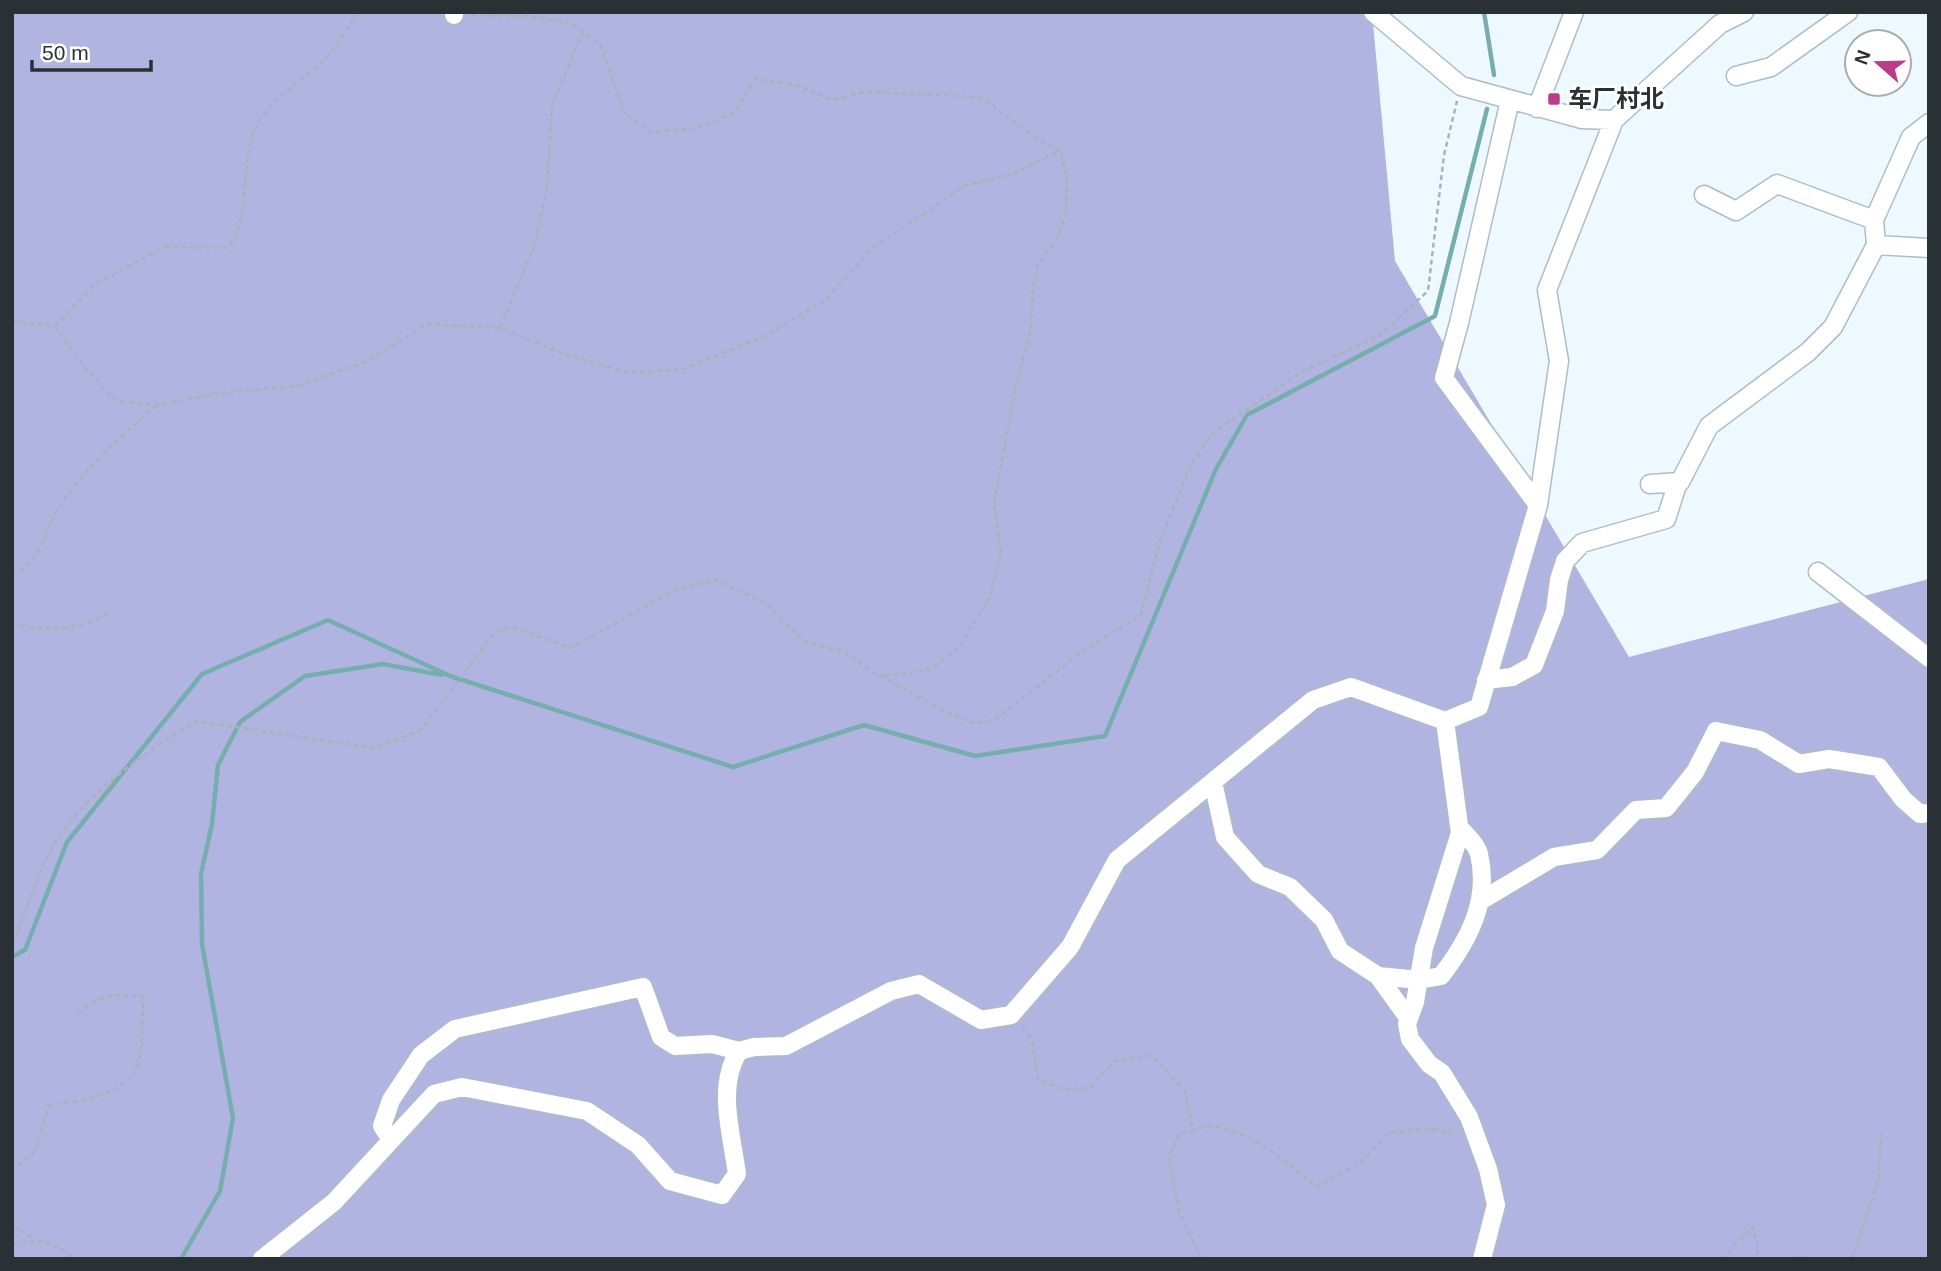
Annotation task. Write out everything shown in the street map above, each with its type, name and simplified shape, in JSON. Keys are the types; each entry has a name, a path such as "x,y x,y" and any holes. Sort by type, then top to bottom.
{"street":[{"path":"1373,12 1461,86 1582,119 1614,120"},
{"path":"1537,108 1574,12"},
{"path":"391,1140 382,1126 391,1100 421,1055 455,1028 643,987 661,1037 675,1046 712,1044 739,1051 754,1047 786,1046 891,990 919,984 981,1020 1012,1015 1069,947 1116,860 1313,700 1351,687 1445,721 1479,706 1538,505 1559,361 1547,290 1614,120 1720,24 1744,12"},
{"path":"1737,76 1770,67 1848,12"},
{"path":"1510,100 1444,379 1538,505"},
{"path":"1486,680 1511,677 1534,665 1555,611 1559,580 1565,561 1582,543 1666,519 1678,482 1709,426 1808,352 1833,327 1876,245 1874,220 1911,137 1929,123"},
{"path":"1704,195 1736,211 1777,184 1874,220"},
{"path":"1876,245 1929,248"},
{"path":"1650,484 1678,482"},
{"path":"1818,572 1929,658"},
{"path":"1445,721 1460,828 1424,948 1409,1018 1410,1039 1442,1073 1463,1107 1488,1169 1496,1205 1482,1259"},
{"path":"1482,900 1553,857 1598,850 1636,810 1666,808 1695,772 1716,731 1760,740 1799,764 1829,759 1879,767 1903,799 1920,814 1929,813"},
{"path":"1213,782 1225,837 1258,874 1290,887 1324,920 1340,951 1378,976 1409,1018"},
{"path":"1378,976 1419,980 1441,976 1463,948 1482,900 1479,851 1460,828"},
{"path":"262,1259 334,1202 434,1094 462,1087 586,1111 638,1145 670,1181 722,1195 737,1174 726,1083 731,1063 739,1051"}],"path":[{"path":"55,326 94,285 164,247 229,247 241,227 252,136 276,99 333,51 346,26 360,12"},
{"path":"454,14 526,16 572,23 600,44 625,114 651,132 697,128 734,113 755,79 794,84 832,100 866,92 981,97 1033,136 1060,150 1067,176 1066,214 1056,240 1037,266 1033,286 1031,328 1015,390 994,503 1001,554 989,599 958,648 930,670 881,677"},
{"path":"500,328 536,244 547,188 552,106 583,31"},
{"path":"12,946 52,849 86,804 156,747 196,721 373,748 420,731 495,632 512,627 570,648 677,589 716,580 765,603 806,642 845,652 881,677 944,711 975,724 998,718 1087,648 1141,615 1160,540 1193,461 1214,432 1303,371 1380,335 1428,292 1444,155 1461,86"},
{"path":"12,321 55,326 85,368 116,401 157,405 221,393 296,386 368,361 427,324 500,328 567,355 630,373 683,369 765,337 824,302 873,248 964,186 1012,174 1060,150"},
{"path":"12,575 31,566 55,515 80,481 157,405"},
{"path":"12,623 34,629 64,629 93,622 110,613"},
{"path":"12,1171 35,1151 49,1105 81,1101 106,1094 127,1081 138,1064 143,997 119,993 98,999 75,1017"},
{"path":"1012,1015 1032,1040 1038,1080 1062,1089 1090,1088 1115,1061 1151,1055 1185,1091 1193,1130"},
{"path":"1201,1259 1179,1211 1168,1157 1179,1134 1208,1126 1259,1143 1316,1187 1361,1162 1388,1133 1426,1128 1449,1133 1463,1107"},
{"path":"1852,1259 1879,1177 1881,1133"},
{"path":"1722,1259 1752,1227 1758,1245 1757,1259"},
{"path":"12,1229 24,1232 33,1239 56,1245 76,1259"},
{"path":"12,1245 33,1239"},
{"path":"1795,1259 1802,1255 1801,1259"}],"shaded area":[{"path":"12,12 1372,12 1395,261 1629,657 1929,579 1929,1259 12,1259"}],"waterway":[{"path":"1484,12 1494,75"},
{"path":"12,957 25,950 67,842 202,674 328,620 450,676 733,767 864,725 975,756 1105,736 1216,469 1247,415 1435,316 1487,109"},
{"path":"181,1259 220,1191 233,1118 202,944 201,874 212,824 218,765 240,722 305,676 383,664 442,675"}],"place":[{"name":"车厂村北","path":"1554,99"}]}
